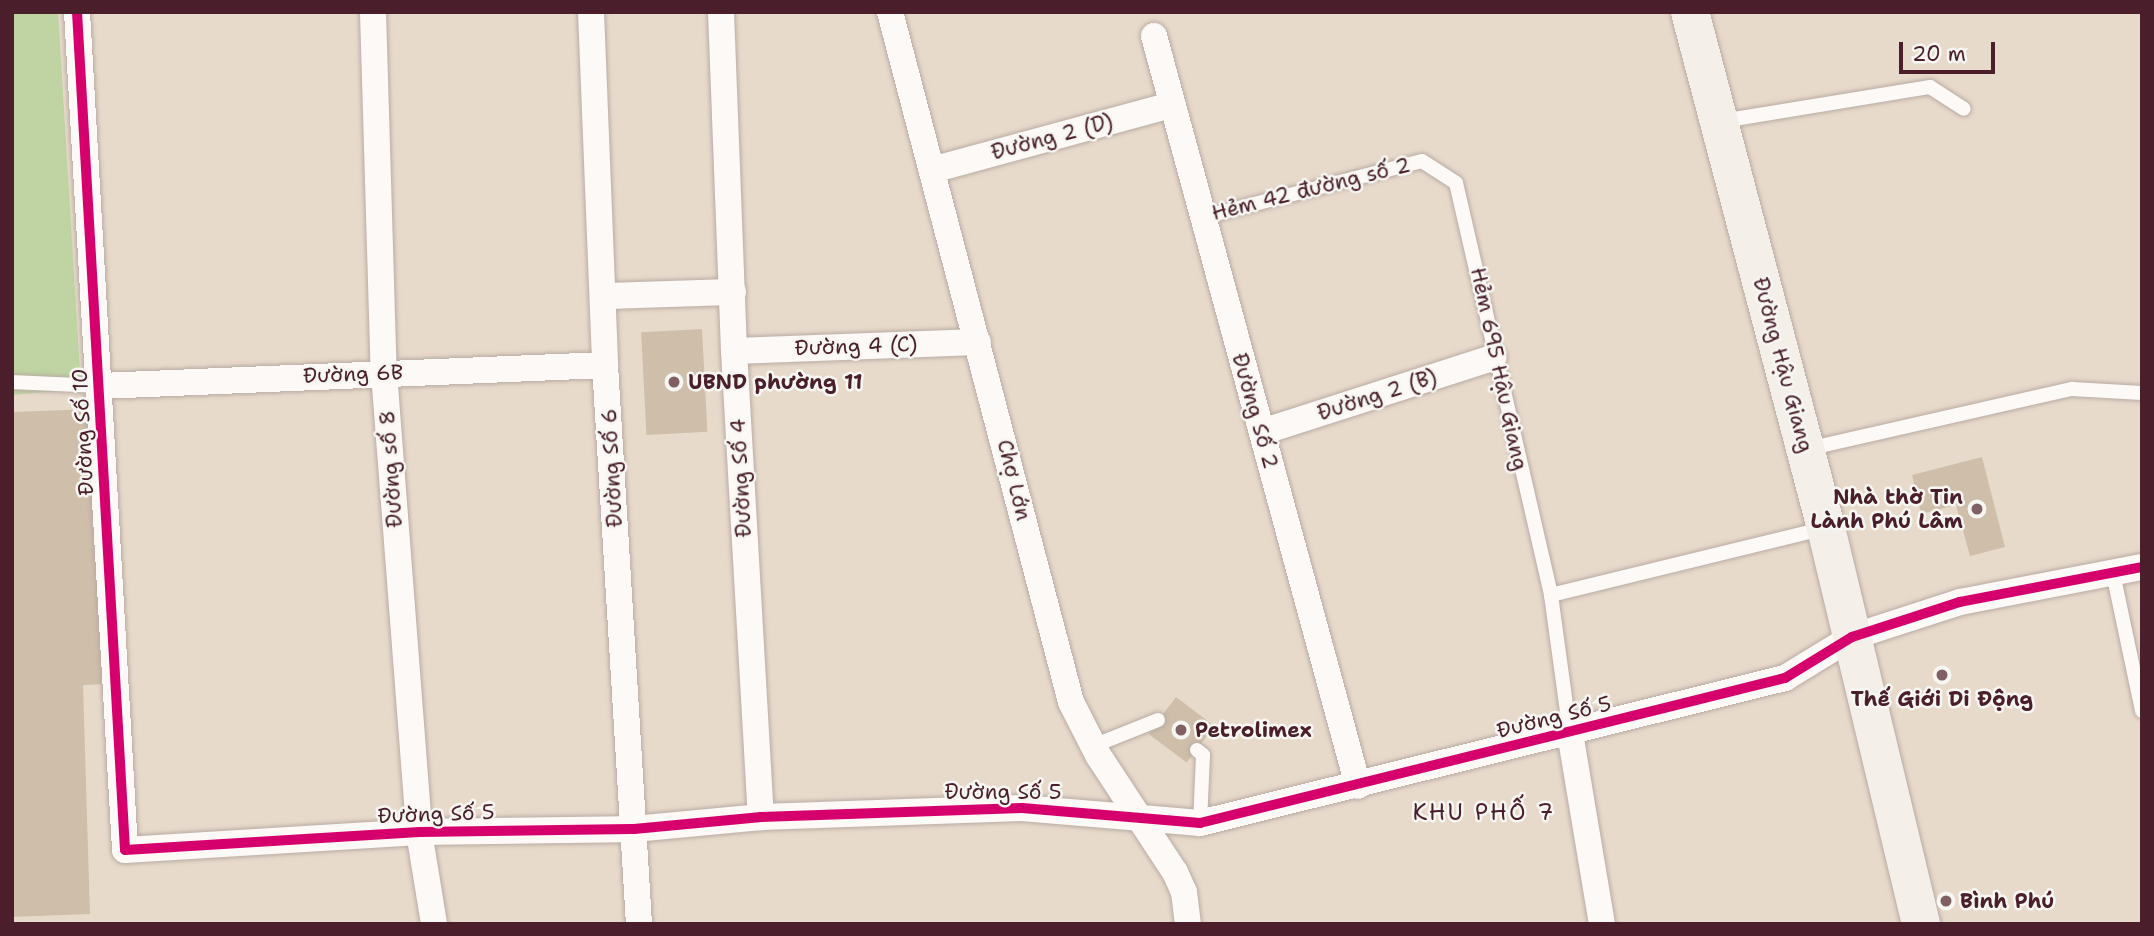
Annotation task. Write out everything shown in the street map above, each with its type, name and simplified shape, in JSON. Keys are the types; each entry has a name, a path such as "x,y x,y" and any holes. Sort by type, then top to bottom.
{"main road":[{"name":"Đường Hậu Giang","path":"1690,12 1826,528 1921,924"}],"street":[{"name":"Đường Số 10","path":"78,12 125,850"},
{"name":"Đường số 8","path":"373,12 384,373 419,832 433,924"},
{"name":"Đường Số 6","path":"591,12 606,365 639,924"},
{"name":"Đường Số 4","path":"721,12 734,351 761,817"},
{"name":"Chợ Lớn","path":"890,12 1071,702 1093,746 1141,817 1180,882 1188,924"},
{"name":"Đường Số 2","path":"1154,36 1200,218 1262,432 1358,786"},
{"name":"Đường 2 (D)","path":"932,170 1172,105"},
{"path":"605,296 733,292"},
{"name":"Đường 4 (C)","path":"734,351 978,342"},
{"name":"Đường 2 (B)","path":"1262,432 1493,358"},
{"name":"Đường 6B","path":"100,386 606,365"},
{"name":"Đường Số 5","path":"125,850 419,832 634,829 761,817 1022,808 1200,824 1785,678 1852,637 1959,602 2142,567"},
{"path":"1570,733 1602,924"}],"lane":[{"path":"1717,121 1930,87 1964,109"},
{"name":"Hẻm 42 đường số 2","path":"1200,218 1422,161"},
{"name":"Hẻm 695 Hậu Giang","path":"1422,161 1456,183 1493,358 1551,595 1570,733"},
{"path":"12,382 100,386"},
{"path":"1806,450 2072,389 2142,393"},
{"path":"1551,595 1826,528"},
{"path":"2113,573 2142,711"},
{"path":"1093,746 1158,720"},
{"path":"1197,750 1203,755 1200,824"}],"green space":[{"path":"12,12 58,12 81,389 12,395"}],"building":[{"name":"UBND phường 11","path":"702,329 707,432 646,435 641,332"},
{"path":"94,409 104,684 83,685 90,914 12,917 12,412"},
{"name":"Nhà thờ Tin Lành Phú Lâm","path":"1982,457 2005,547 1970,556 1956,505 1921,514 1912,475"},
{"name":"Petrolimex","path":"1176,697 1214,726 1187,763 1148,734"}],"cycle path":[{"path":"77,12 125,850 419,832 634,829 761,817 1022,808 1200,823 1785,678 1852,637 1960,602 2142,567"}],"place":[{"name":"UBND phường 11","path":"674,382"},
{"name":"Nhà thờ Tin Lành Phú Lâm","path":"1977,509"},
{"name":"Thế Giới Di Động","path":"1942,675"},
{"name":"Petrolimex","path":"1181,730"},
{"name":"Bình Phú","path":"1946,901"}],"district":[{"name":"KHU PHỐ 7","path":"1484,812"}]}
